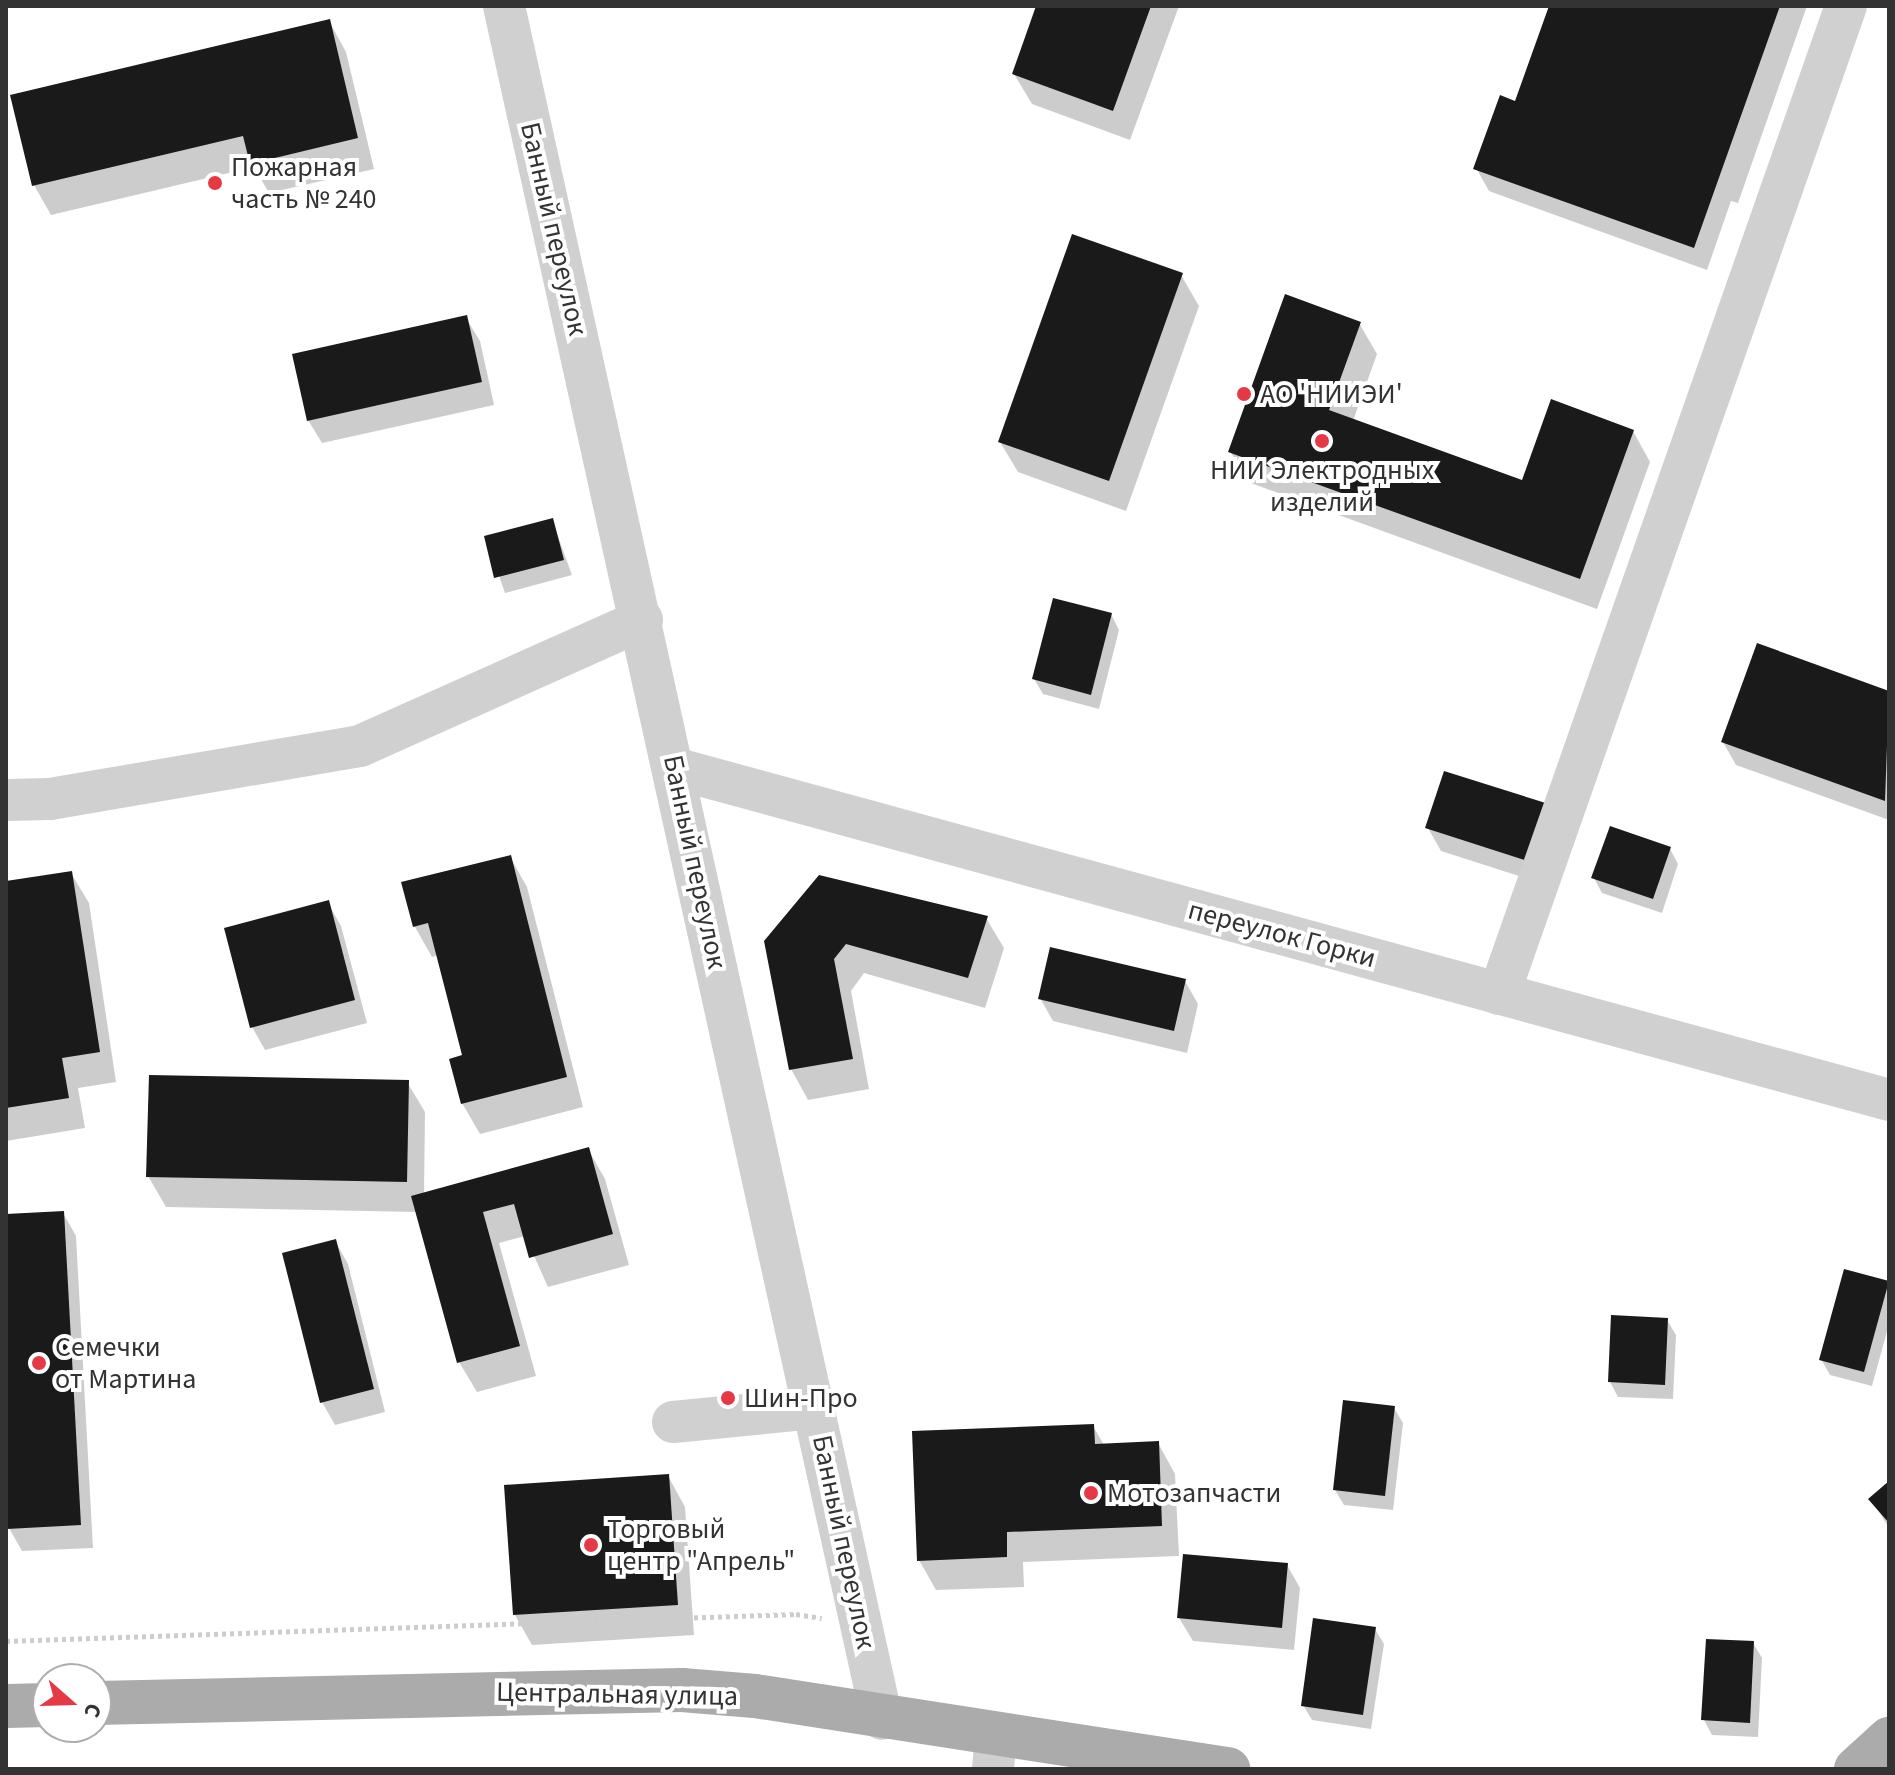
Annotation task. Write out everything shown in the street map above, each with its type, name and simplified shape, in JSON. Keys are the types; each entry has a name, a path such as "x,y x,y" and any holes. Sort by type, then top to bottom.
{"main road":[{"name":"Центральная улица","path":"112,1703 682,1690 755,1696 882,1719 995,1752 1228,1769"},
{"path":"6,1706 32,1705"}],"street":[{"name":"Банный переулок","path":"504,6 642,620 882,1719"},
{"path":"1499,994 1846,6"},
{"path":"6,800 50,799 360,746 642,620"},
{"name":"переулок Горки","path":"674,768 1889,1100"},
{"path":"673,1422 815,1408"}],"path":[{"path":"6,1641 796,1614 834,1620"}],"building":[{"path":"1036,6 1151,6 1113,111 1012,74"},
{"path":"1549,6 1780,6 1694,248 1473,169 1500,95 1515,101"},
{"path":"330,19 358,138 250,164 243,136 32,186 10,95"},
{"path":"1072,234 1183,273 1109,481 998,442"},
{"name":"НИИ Электродных изделий","path":"1285,294 1361,322 1329,410 1522,480 1551,399 1634,430 1580,579 1228,452"},
{"path":"467,315 482,382 307,421 292,354"},
{"path":"553,518 564,560 494,578 484,536"},
{"path":"1053,598 1112,613 1091,695 1032,679"},
{"path":"1757,643 1889,691 1885,801 1721,742"},
{"path":"1444,771 1552,805 1534,863 1425,828"},
{"path":"1610,826 1671,847 1653,899 1591,878"},
{"path":"511,855 567,1077 461,1104 449,1059 462,1055 428,923 413,927 401,882"},
{"path":"72,871 100,1052 62,1058 69,1098 6,1108 6,881"},
{"path":"819,875 988,916 968,978 846,944 834,959 853,1059 789,1070 764,941"},
{"path":"329,900 355,1000 250,1028 224,928"},
{"path":"1050,947 1186,979 1174,1031 1038,999"},
{"path":"149,1075 409,1080 407,1182 146,1177"},
{"path":"589,1147 613,1234 529,1258 514,1204 483,1212 520,1346 457,1363 411,1196"},
{"name":"Семечки от Мартина","path":"64,1211 81,1525 7,1529 6,1214"},
{"path":"336,1239 374,1389 320,1403 282,1253"},
{"path":"1844,1269 1889,1281 1864,1372 1819,1360"},
{"path":"1611,1315 1668,1318 1665,1385 1608,1382"},
{"path":"1343,1400 1395,1406 1385,1496 1333,1490"},
{"path":"1094,1424 1095,1444 1159,1441 1162,1526 1007,1532 1007,1557 917,1561 912,1431"},
{"name":"Торговый центр \"Апрель\"","path":"669,1474 678,1605 513,1615 504,1485"},
{"path":"1889,1481 1889,1523 1868,1499"},
{"path":"1183,1554 1288,1563 1282,1628 1177,1618"},
{"path":"1313,1618 1376,1627 1363,1715 1301,1706"},
{"path":"1706,1639 1754,1641 1750,1723 1701,1720"}],"place":[{"name":"Пожарная часть № 240","path":"215,183"},
{"name":"АО 'НИИЭИ'","path":"1244,394"},
{"name":"НИИ Электродных изделий","path":"1322,441"},
{"name":"Семечки от Мартина","path":"39,1363"},
{"name":"Шин-Про","path":"728,1398"},
{"name":"Мотозапчасти","path":"1091,1493"},
{"name":"Торговый центр \"Апрель\"","path":"591,1545"}]}
